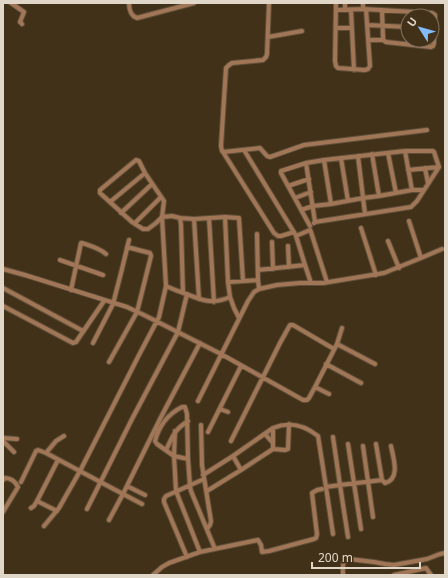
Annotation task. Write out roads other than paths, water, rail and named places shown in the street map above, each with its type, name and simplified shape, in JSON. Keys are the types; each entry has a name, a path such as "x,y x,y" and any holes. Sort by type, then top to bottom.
{"street":[{"path":"11,3 24,12 20,22 22,24"},
{"path":"130,3 132,15 137,18 194,3"},
{"path":"269,3 266,57 262,60 228,64 226,68 221,149 274,233 278,236 295,234 310,228 315,222 411,207 417,201 439,167"},
{"path":"336,3 336,66 338,68 354,70 368,69 370,66 367,25 363,3"},
{"path":"345,3 346,10"},
{"path":"336,10 365,9 400,11"},
{"path":"351,10 354,70"},
{"path":"382,10 383,40"},
{"path":"367,25 400,26"},
{"path":"336,28 352,28"},
{"path":"268,37 302,31"},
{"path":"368,40 383,40 386,42 400,44"},
{"path":"224,152 260,148 270,157 304,145 427,130"},
{"path":"244,150 295,234 311,283"},
{"path":"405,151 412,190"},
{"path":"327,282 310,228 281,171 306,163 324,160 405,151 433,151 439,167"},
{"path":"388,153 396,193"},
{"path":"372,154 379,196"},
{"path":"358,156 365,214"},
{"path":"341,158 348,201"},
{"path":"44,526 59,508 80,471 157,321 166,286 162,216 164,204 163,199 145,173 139,161 136,160 100,190 100,193 121,213 143,229 146,230 156,223 162,216"},
{"path":"324,160 331,204"},
{"path":"306,163 315,222"},
{"path":"408,170 439,167"},
{"path":"425,168 428,183"},
{"path":"110,202 145,173"},
{"path":"288,186 309,179"},
{"path":"121,213 152,184"},
{"path":"301,210 313,206 412,190 424,190"},
{"path":"295,198 311,192"},
{"path":"134,223 161,196"},
{"path":"162,216 194,219 238,217 243,281"},
{"path":"224,217 230,297 239,318"},
{"path":"87,509 178,332 185,294 180,218"},
{"path":"209,218 214,302"},
{"path":"194,219 199,299"},
{"path":"409,221 421,258"},
{"path":"361,228 376,275"},
{"path":"257,234 259,289"},
{"path":"93,343 113,304 128,240"},
{"path":"388,241 399,268"},
{"path":"272,242 273,269"},
{"path":"71,290 80,246 82,243 102,250 106,254"},
{"path":"108,362 137,312 151,256 150,253 127,246"},
{"path":"288,246 290,267"},
{"path":"198,401 249,298 254,292 259,289 277,285 327,282 376,275 399,268 442,249"},
{"path":"60,260 103,275"},
{"path":"258,270 305,265"},
{"path":"3,269 113,304 127,307 221,354 304,400 309,398 315,387 337,344 342,328"},
{"path":"228,282 258,280"},
{"path":"166,286 209,302 224,300 230,297"},
{"path":"3,288 83,331"},
{"path":"3,306 72,343 76,342 104,301"},
{"path":"231,441 290,325 293,325 334,349"},
{"path":"109,520 128,486 160,419 200,343"},
{"path":"337,344 375,364"},
{"path":"326,364 361,384"},
{"path":"208,432 241,366"},
{"path":"315,387 329,394"},
{"path":"188,459 174,456 157,444 155,440 166,418 182,407 186,409 188,420 188,459 191,491 215,549"},
{"path":"220,409 228,412"},
{"path":"166,450 175,432 188,420"},
{"path":"206,491 273,449 288,449 289,424"},
{"path":"201,425 202,465 211,521 207,529"},
{"path":"187,557 164,500 166,496 190,486 204,477 211,470 273,428 280,425 300,425 318,436 324,488 333,534"},
{"path":"273,428 273,449"},
{"path":"175,432 174,456 176,491 200,552"},
{"path":"265,434 273,442"},
{"path":"46,453 56,441 64,436"},
{"path":"333,437 348,537"},
{"path":"3,439 17,439"},
{"path":"3,439 14,452"},
{"path":"348,444 361,529"},
{"path":"376,444 382,480"},
{"path":"363,446 373,517"},
{"path":"153,575 169,563 200,552 258,540 261,545 262,552 272,551 316,538 317,534 312,493 324,488 340,485 382,480 385,483 389,482 395,471 391,446"},
{"path":"21,482 36,451 38,450 142,504"},
{"path":"233,456 241,470"},
{"path":"31,508 37,501 58,460"},
{"path":"202,465 211,470"},
{"path":"3,480 5,478 9,478 16,483 18,487 3,512"},
{"path":"128,486 145,495"},
{"path":"37,501 57,511"},
{"path":"343,575 343,563 345,560 349,559 394,565 427,559 445,553"},
{"path":"394,575 426,568 431,575"}]}
